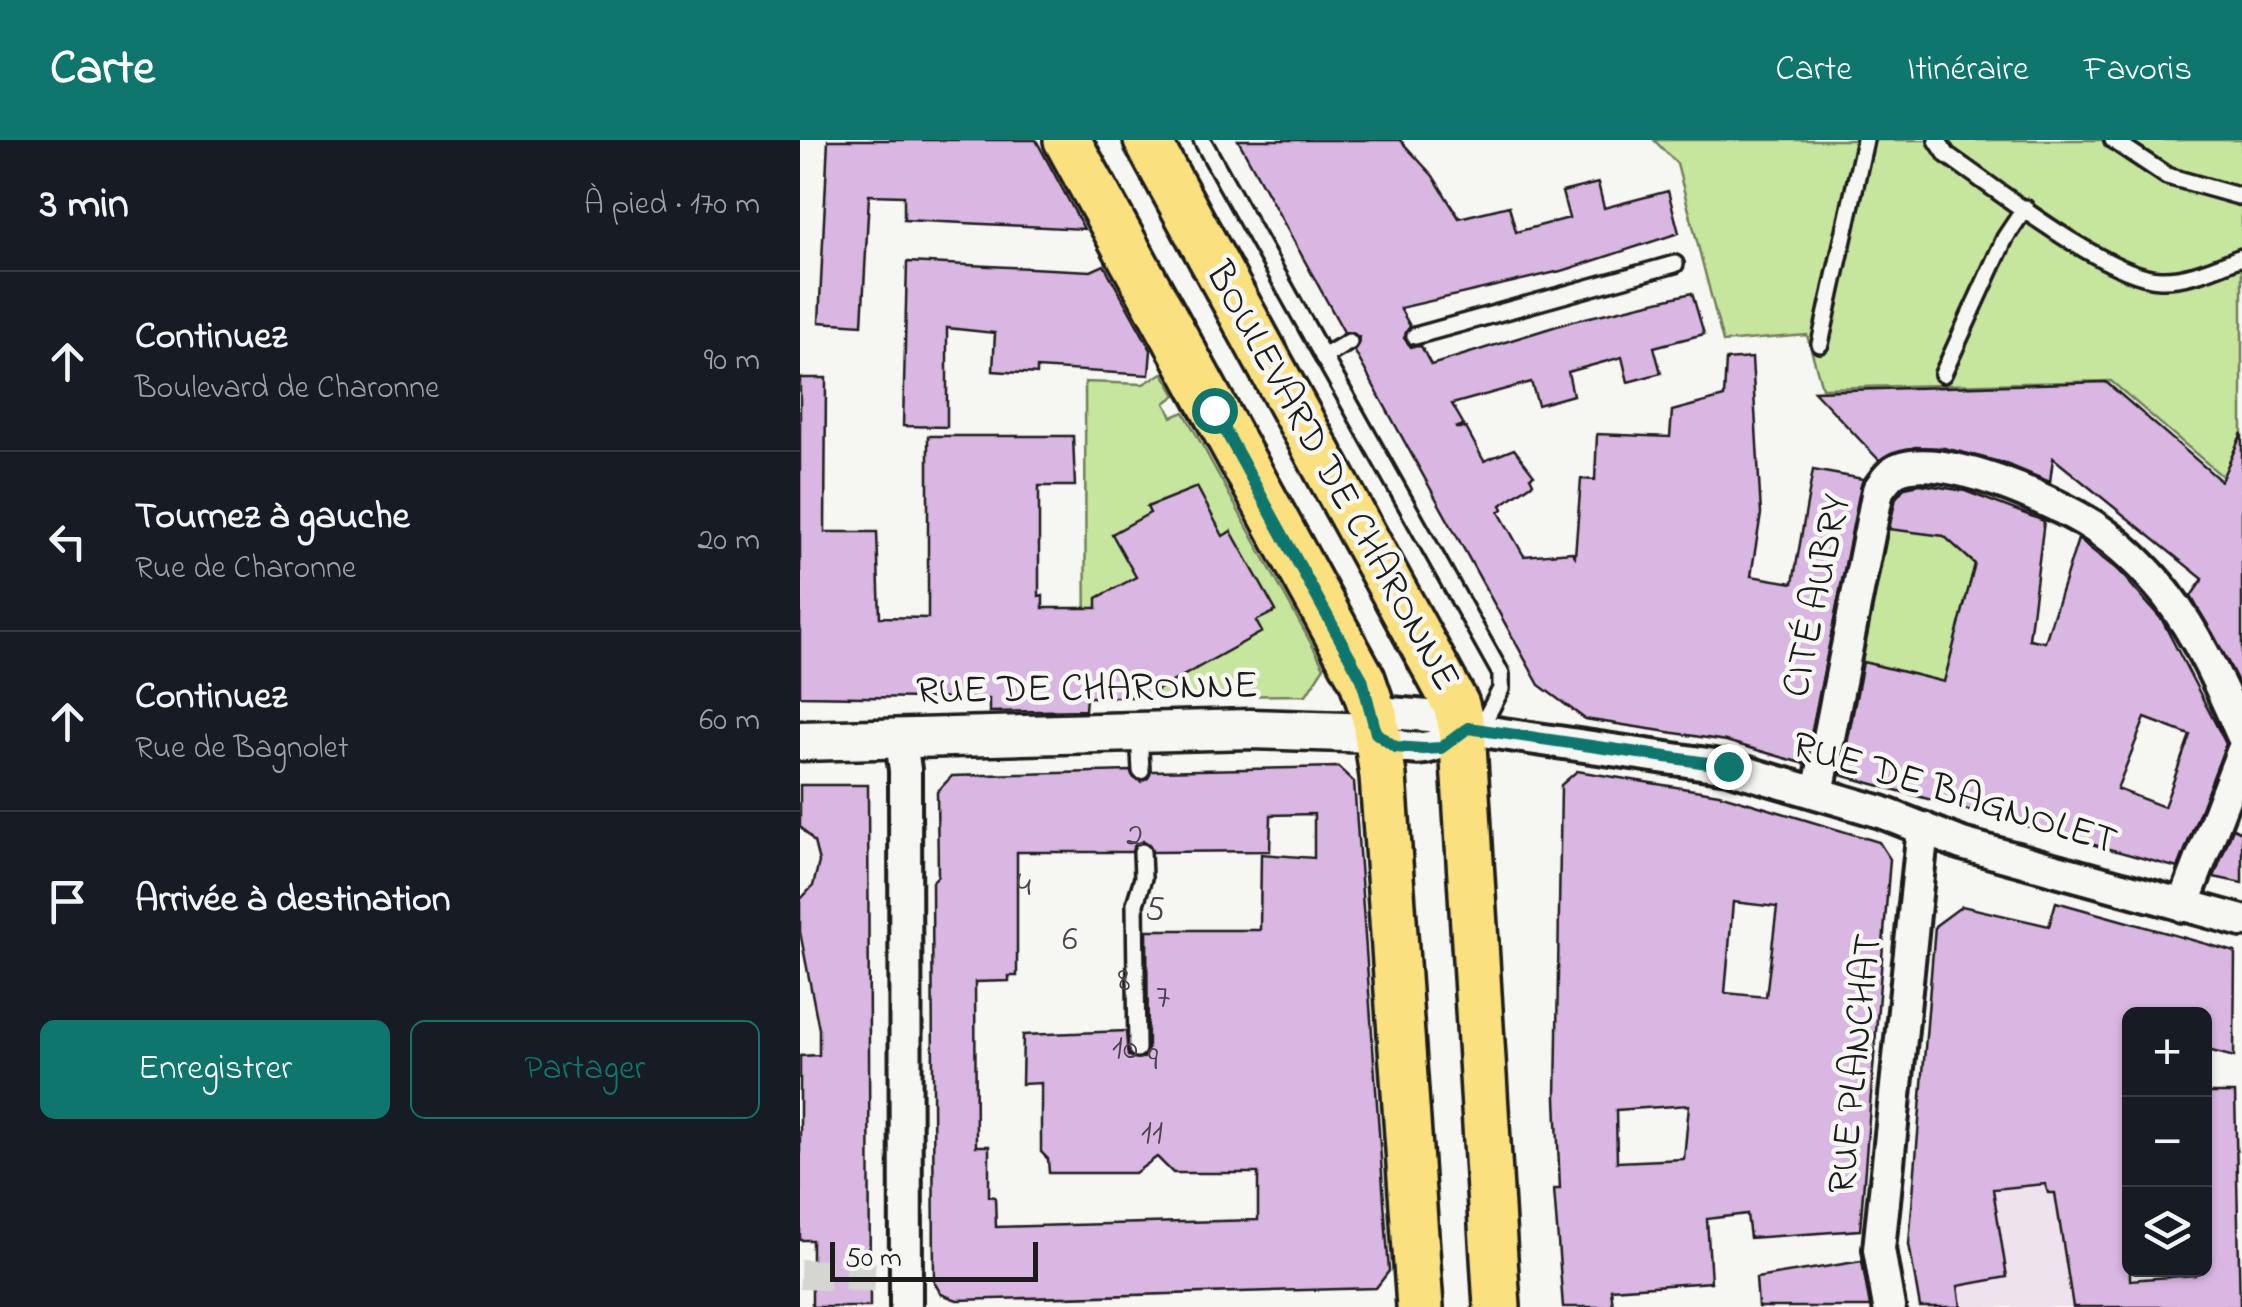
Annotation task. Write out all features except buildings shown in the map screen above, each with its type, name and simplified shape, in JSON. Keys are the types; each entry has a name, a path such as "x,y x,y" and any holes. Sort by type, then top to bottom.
{"main road":[{"name":"BOULEVARD DE CHARONNE","path":"1066,140 1362,679 1384,776 1420,1307"},
{"name":"BOULEVARD DE CHARONNE","path":"1147,140 1471,729 1497,1307"}],"street":[{"name":"CITÉ AUBRY","path":"1818,792 1878,490 1890,474 1923,465 1976,474 2044,501 2094,526 2136,561 2178,613 2218,680 2242,735"},
{"name":"RUE DE CHARONNE","path":"800,741 1139,732 1376,733 1395,747 1424,749 1441,748 1471,729"},
{"name":"RUE DE BAGNOLET","path":"1471,729 1728,766 1818,792 1962,844 2242,921"},
{"path":"901,740 906,770 906,1307"},
{"path":"2182,906 2242,752"},
{"name":"RUE PLANCHAT","path":"1889,1307 1879,1249 1923,828"}],"lane":[{"path":"1202,140 1502,674 1501,689 1471,729"},
{"path":"1820,344 1865,140"},
{"path":"1937,140 1947,155 2111,264 2157,279 2195,275 2242,257"},
{"path":"2112,140 2166,176 2200,189 2242,197"},
{"path":"1943,374 2005,238 2025,208"},
{"path":"1415,336 1675,264"},
{"path":"1323,356 1349,342"},
{"path":"1139,732 1141,771"},
{"path":"1137,1049 1135,904 1142,878 1142,852"}],"shaded area":[{"path":"2119,1168 2122,1277 2125,1277 2127,1307 1919,1307 1909,1244 1914,1188"}],"green space":[{"path":"1654,140 2242,140 2242,432 2223,477 2111,381 1822,388 1807,335 1723,342 1677,164"},
{"path":"1163,373 1176,395 1165,403 1172,417 1184,412 1324,667 1306,695 1086,697 1085,382 1143,384"},
{"path":"1880,528 1944,535 1975,564 1944,682 1853,659"}],"tunnel":[{"path":"800,1274 904,1278"}],"route":[{"path":"1214,410 1362,679 1376,733 1395,747 1441,748 1462,728 1468,728 1728,766"}]}
